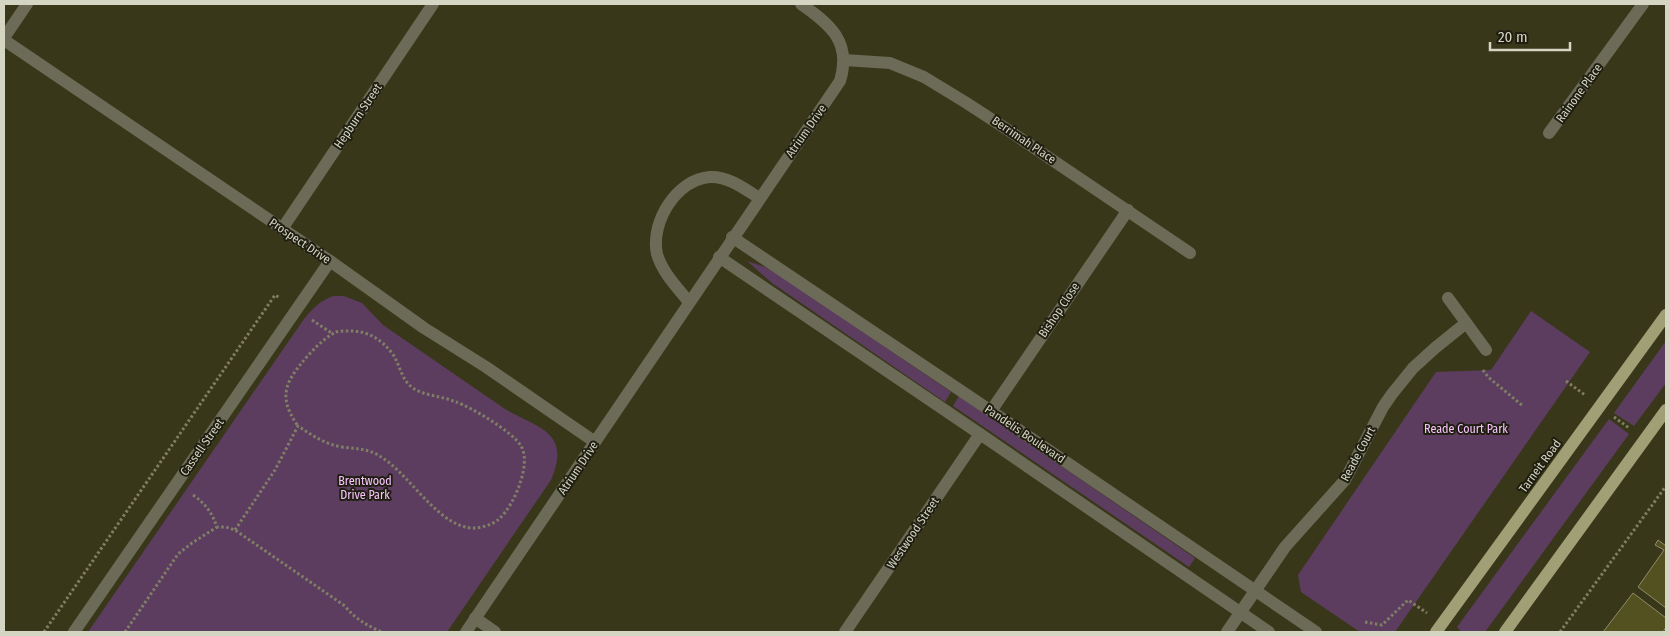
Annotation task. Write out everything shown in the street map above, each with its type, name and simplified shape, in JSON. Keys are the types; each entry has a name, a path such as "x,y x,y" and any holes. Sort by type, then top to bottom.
{"main road":[{"name":"Tarneit Road","path":"1439,628 1666,315"},
{"path":"1505,632 1666,410"}],"street":[{"path":"4,39 27,4"},
{"name":"Hepburn Street","path":"282,229 433,4"},
{"path":"801,4 827,24 836,34 844,60"},
{"name":"Rainone Place","path":"1550,133 1643,4"},
{"name":"Prospect Drive","path":"4,39 424,328 486,367 595,442"},
{"name":"Atrium Drive","path":"466,632 732,237 830,97 840,81 844,60"},
{"name":"Berrimah Place","path":"844,60 890,63 924,77 973,107 1190,253"},
{"path":"689,302 664,270 657,254 656,238 658,225 674,197 685,187 697,180 711,177 726,179 759,198"},
{"name":"Bishop Close","path":"991,410 1128,210"},
{"name":"Pandelis Boulevard","path":"732,237 991,410 1316,632"},
{"name":"Pandelis Boulevard","path":"719,257 1269,632"},
{"name":"Cassell Street","path":"74,632 330,262"},
{"path":"1448,298 1486,350"},
{"name":"Reade Court","path":"1227,632 1291,540 1345,480 1383,407 1396,388 1413,368 1466,323"},
{"name":"Westwood Street","path":"845,632 980,434"},
{"path":"475,618 496,632"}],"path":[{"path":"338,331 368,333 379,339 392,354 407,382 414,388 426,394 444,397 464,405 510,434 521,446 525,460 524,472 514,497 500,518 487,526 465,527 445,517 393,466 378,455 364,449 342,447 321,441 298,426 286,407 285,398 287,385 293,374 324,340 338,331"},
{"path":"1486,350 1477,360 1488,377 1523,406"},
{"path":"235,530 275,470 298,426"},
{"path":"175,485 206,504 217,528"},
{"path":"1560,632 1666,486"},
{"path":"124,632 178,554 217,528 226,527 235,530 345,606 361,622 381,632"},
{"path":"1365,622 1382,626 1408,600 1439,628"}],"green space":[{"path":"747,261 765,267 782,277 951,392 945,402 772,283"},
{"name":"Brentwood Drive Park","path":"333,296 344,296 362,303 383,325 505,409 548,433 554,441 557,451 556,464 551,480 447,632 88,632 304,319 317,305"},
{"name":"Reade Court Park","path":"1531,311 1590,352 1395,632 1360,632 1301,592 1298,575 1436,372 1491,370"},
{"path":"1666,341 1666,383 1634,426 1614,413"},
{"path":"959,396 1195,558 1189,567 953,406"},
{"path":"1609,419 1629,434 1485,632 1461,632 1457,627"}],"building":[{"path":"1658,540 1666,546 1666,608 1638,587 1664,550 1655,545"},
{"path":"1633,593 1666,618 1666,627 1663,632 1603,632"}]}
